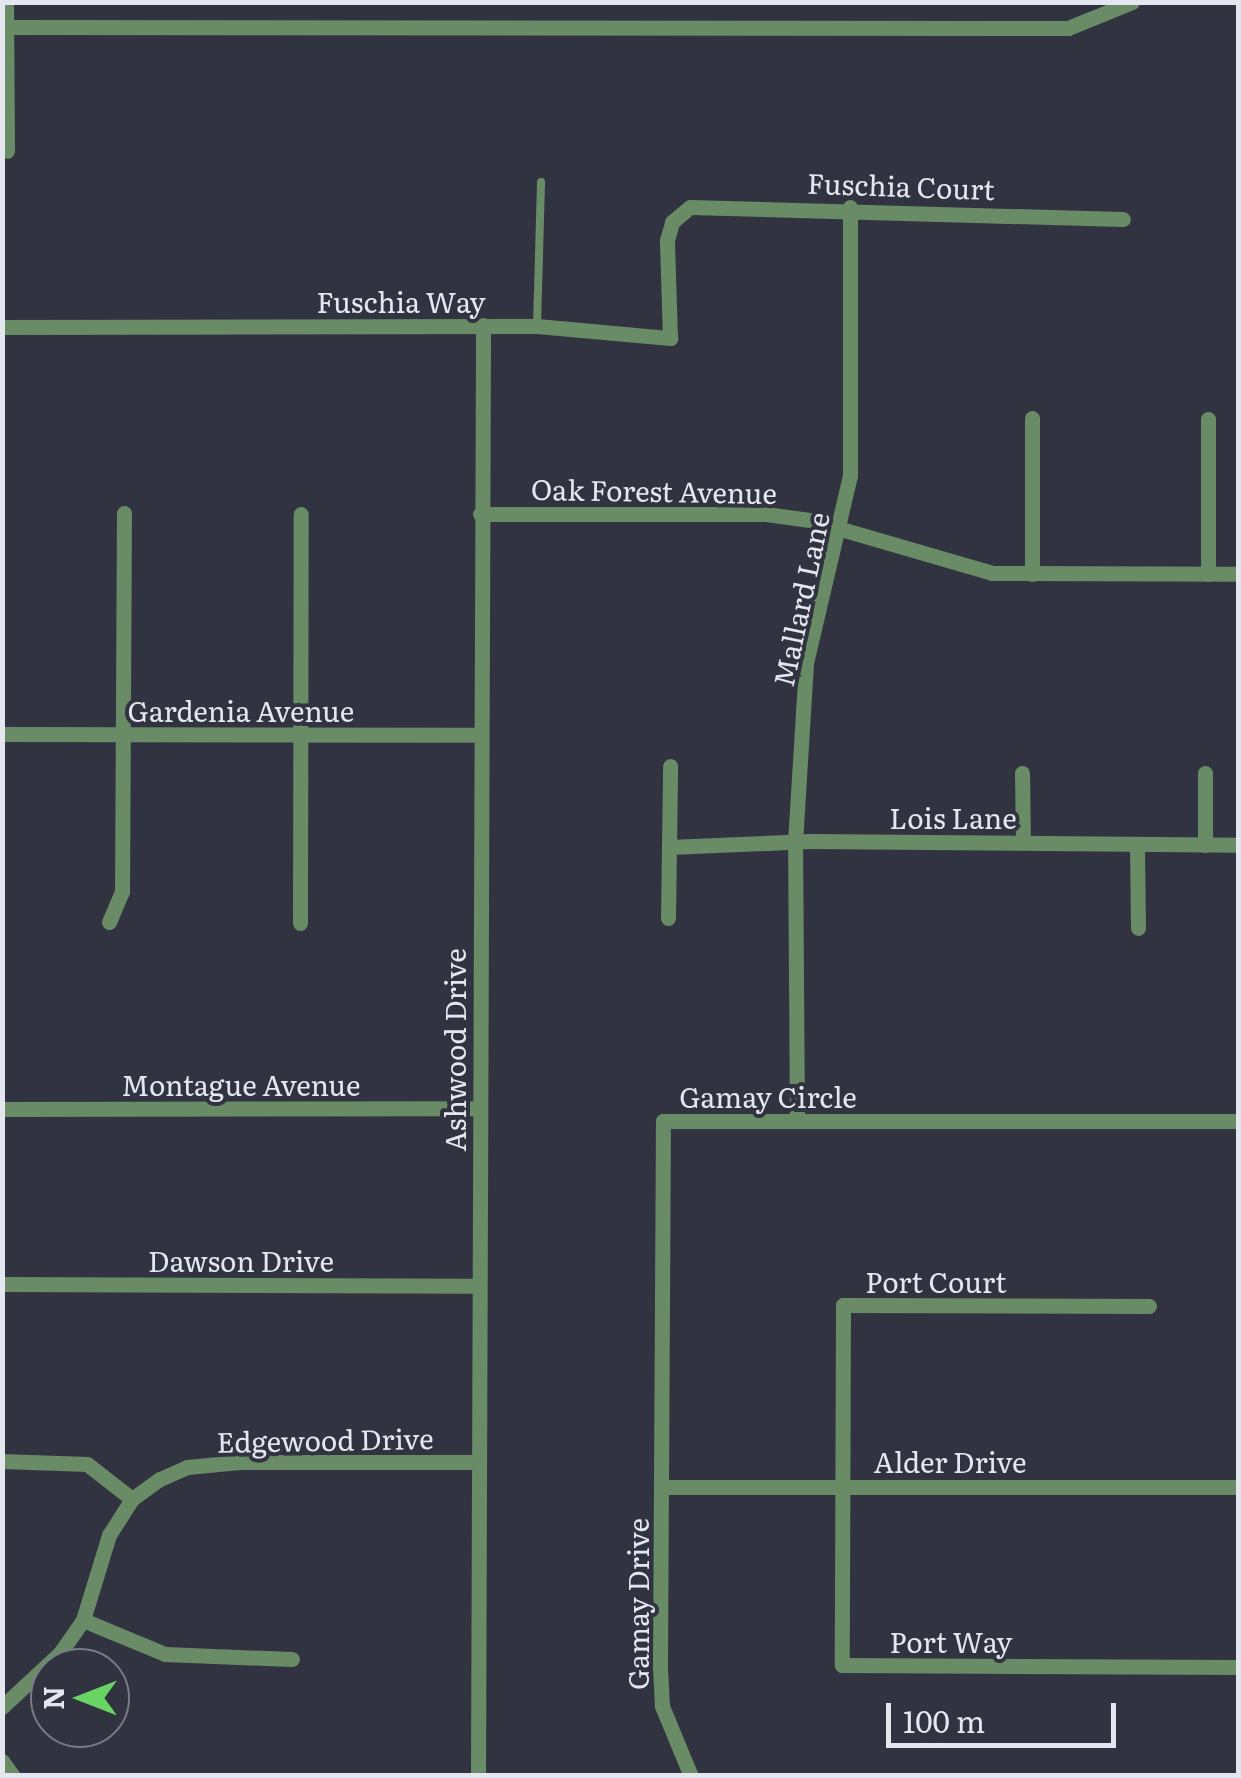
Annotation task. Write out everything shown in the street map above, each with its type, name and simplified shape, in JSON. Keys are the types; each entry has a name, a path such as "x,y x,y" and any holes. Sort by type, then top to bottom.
{"street":[{"path":"5,143 6,2"},
{"path":"6,27 1068,28 1132,2"},
{"name":"Fuschia Court","path":"680,212 690,207 850,207 1123,219"},
{"name":"Mallard Lane","path":"797,1120 794,843 806,663 850,476 850,207"},
{"name":"Fuschia Way","path":"2,328 483,325 670,338 667,240 680,212"},
{"name":"Ashwood Drive","path":"478,1776 483,325"},
{"path":"1032,418 1032,574"},
{"path":"1208,419 1208,574"},
{"path":"109,922 122,892 124,513"},
{"path":"300,923 301,514"},
{"name":"Oak Forest Avenue","path":"480,514 766,514 840,529 974,570 1032,574 1238,574"},
{"name":"Gardenia Avenue","path":"2,734 479,735"},
{"path":"668,918 670,766"},
{"path":"1205,773 1205,844"},
{"path":"1022,774 1023,842"},
{"name":"Lois Lane","path":"669,847 1023,842 1238,845"},
{"path":"1137,846 1138,928"},
{"name":"Montague Avenue","path":"2,1109 479,1108"},
{"name":"Gamay Circle","path":"661,1487 662,1122 1238,1121"},
{"name":"Dawson Drive","path":"2,1284 478,1286"},
{"name":"Port Court","path":"843,1486 844,1305 1149,1306"},
{"path":"2,1461 87,1464 132,1498 109,1534 84,1620 60,1653 2,1707"},
{"name":"Edgewood Drive","path":"132,1498 187,1467 223,1463 478,1462"},
{"name":"Port Way","path":"843,1486 842,1665 1238,1667"},
{"name":"Alder Drive","path":"661,1487 1238,1487"},
{"name":"Gamay Drive","path":"661,1487 662,1706 691,1776"},
{"path":"84,1620 164,1654 292,1659"},
{"path":"2,1761 13,1776"}],"lane":[{"path":"537,326 541,182"}]}
